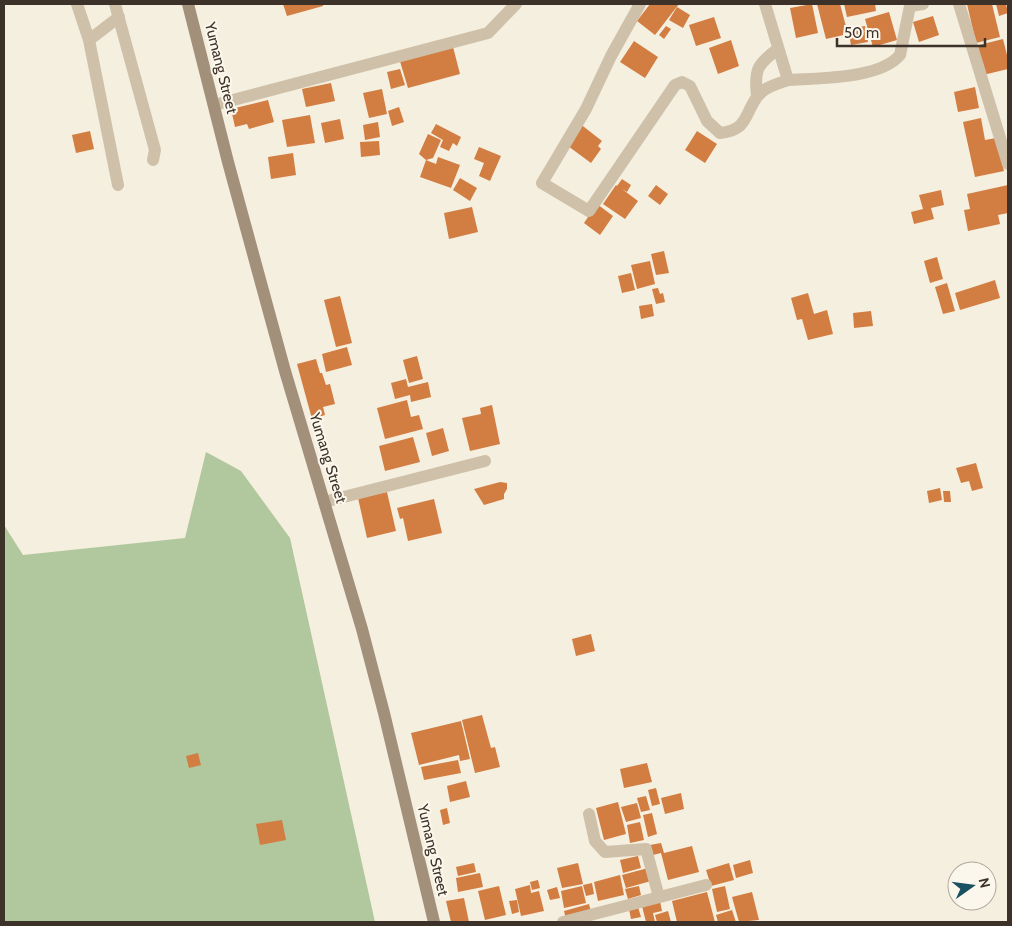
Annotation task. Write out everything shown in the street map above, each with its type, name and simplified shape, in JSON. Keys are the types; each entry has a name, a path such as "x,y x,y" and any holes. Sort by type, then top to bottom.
{"main road":[{"name":"Yumang Street","path":"188,4 285,371 362,629 434,922"}],"street":[{"path":"77,4 89,40 118,185"},
{"path":"115,4 155,150 153,160"},
{"path":"214,105 488,33 516,4"},
{"path":"640,4 611,56 586,109 542,183 589,211 679,82 690,86 707,121 720,133 733,130 744,124 757,96 764,90 788,80 836,77 873,72 895,62 900,56 909,5 923,4"},
{"path":"765,4 788,80"},
{"path":"959,4 1008,164"},
{"path":"89,40 119,17"},
{"path":"757,96 756,75 758,66 778,48"},
{"path":"324,502 485,461"},
{"path":"589,814 596,840 605,852 646,849 659,897"},
{"path":"563,922 606,917 659,897 706,886"}],"green space":[{"path":"206,452 241,471 290,538 375,922 4,922 4,525 23,555 185,538"}],"building":[{"path":"283,4 323,4 323,6 287,16"},
{"path":"650,4 679,4 655,35 637,21"},
{"path":"812,4 818,33 796,38 790,8"},
{"path":"817,4 840,4 848,34 826,39"},
{"path":"844,4 875,4 876,11 847,17"},
{"path":"967,4 992,4 1000,37 976,43"},
{"path":"996,4 1006,4 1008,13 999,16"},
{"path":"677,7 690,15 683,28 669,20"},
{"path":"889,12 897,40 873,47 865,19"},
{"path":"933,16 939,35 919,42 913,22"},
{"path":"714,17 721,38 696,46 689,25"},
{"path":"666,26 671,29 664,39 659,35"},
{"path":"865,26 868,42 851,45 848,29"},
{"path":"1003,39 1008,59 1008,69 983,75 975,46"},
{"path":"731,40 739,66 718,74 709,48"},
{"path":"634,41 658,57 645,78 620,62"},
{"path":"452,43 460,74 408,88 399,58"},
{"path":"400,69 405,85 391,89 387,72"},
{"path":"331,83 335,101 306,107 302,89"},
{"path":"975,87 979,108 958,112 954,92"},
{"path":"382,89 387,114 369,118 363,93"},
{"path":"268,100 274,122 249,129 247,124 235,127 231,109"},
{"path":"399,107 404,122 392,126 388,111"},
{"path":"310,115 315,143 287,147 282,120"},
{"path":"981,118 985,140 996,138 1004,171 975,177 963,122"},
{"path":"340,119 344,139 325,143 321,123"},
{"path":"378,122 380,137 365,140 363,125"},
{"path":"579,123 602,141 598,146 601,149 591,163 568,146"},
{"path":"436,124 461,137 457,146 453,143 449,151 440,147 443,140 431,133"},
{"path":"90,131 94,149 76,153 72,135"},
{"path":"697,131 717,144 705,163 685,150"},
{"path":"428,134 441,140 433,158 426,160 419,154"},
{"path":"379,141 380,155 361,157 360,142"},
{"path":"479,147 501,156 490,181 479,176 484,163 474,159"},
{"path":"293,153 296,175 271,179 268,157"},
{"path":"438,157 460,165 451,188 420,177 426,160 436,164"},
{"path":"460,178 477,188 470,201 453,190"},
{"path":"622,179 631,185 627,192 622,189 638,201 625,219 603,204"},
{"path":"656,185 668,194 660,205 648,196"},
{"path":"1008,185 1008,213 998,215 1000,224 968,231 964,210 970,209 967,194"},
{"path":"941,190 944,205 931,208 934,219 914,224 911,212 923,209 919,195"},
{"path":"597,204 613,216 600,235 584,223"},
{"path":"472,207 478,232 449,239 444,213"},
{"path":"664,251 669,273 656,275 651,254"},
{"path":"937,257 943,279 930,283 924,261"},
{"path":"650,261 655,284 637,289 631,265"},
{"path":"631,273 635,290 622,293 618,276"},
{"path":"995,280 1000,298 960,310 955,293"},
{"path":"947,283 955,311 943,314 935,287"},
{"path":"658,288 660,294 663,293 665,302 656,304 652,289"},
{"path":"808,293 814,314 827,310 833,334 808,340 802,319 797,320 791,298"},
{"path":"340,296 352,343 336,347 324,300"},
{"path":"652,304 654,316 641,319 639,306"},
{"path":"871,311 873,326 854,328 853,313"},
{"path":"347,347 352,365 326,372 322,354"},
{"path":"417,356 423,379 409,383 403,360"},
{"path":"316,359 326,385 330,384 335,404 323,407 325,415 312,419 297,364"},
{"path":"406,379 408,387 428,382 431,397 411,402 410,395 395,399 391,383"},
{"path":"407,400 411,417 419,415 423,429 385,439 377,408"},
{"path":"492,405 500,444 470,451 462,418 481,414 480,408"},
{"path":"443,428 449,451 432,456 426,433"},
{"path":"413,437 420,462 385,471 379,446"},
{"path":"976,463 983,488 972,491 969,481 961,483 956,468"},
{"path":"500,482 507,483 504,499 484,505 474,489"},
{"path":"940,488 942,500 929,503 927,491"},
{"path":"943,491 950,491 951,502 944,502"},
{"path":"387,492 396,531 367,538 358,498"},
{"path":"434,499 442,533 408,541 403,518 400,519 397,508"},
{"path":"591,634 595,651 576,656 572,639"},
{"path":"482,715 491,748 495,747 500,767 475,773 462,720"},
{"path":"461,721 470,759 460,761 459,755 419,765 411,733"},
{"path":"198,753 201,765 189,768 186,756"},
{"path":"458,760 461,773 424,780 421,767"},
{"path":"647,763 652,782 624,788 620,769"},
{"path":"466,781 470,797 450,802 447,786"},
{"path":"656,788 660,804 652,806 648,790"},
{"path":"681,793 684,809 665,814 661,798"},
{"path":"646,796 650,810 641,812 637,798"},
{"path":"618,802 626,834 604,840 596,808"},
{"path":"637,803 641,818 626,822 621,807"},
{"path":"447,808 450,823 443,825 440,810"},
{"path":"652,813 657,834 648,837 643,815"},
{"path":"282,820 286,840 260,845 256,824"},
{"path":"640,822 644,840 630,843 627,825"},
{"path":"661,843 664,853 692,846 699,872 668,880 661,853 653,855 650,845"},
{"path":"638,856 641,868 623,873 620,860"},
{"path":"750,860 753,873 736,878 733,865"},
{"path":"474,863 476,872 458,876 456,867"},
{"path":"578,863 583,884 562,888 557,868"},
{"path":"729,863 734,880 711,886 706,870"},
{"path":"648,868 651,881 626,888 622,875"},
{"path":"480,873 483,887 458,892 456,878"},
{"path":"620,875 624,895 598,901 594,882"},
{"path":"538,880 540,888 532,890 530,882"},
{"path":"592,883 594,894 586,896 583,885"},
{"path":"530,885 531,893 539,891 544,911 521,916 515,889"},
{"path":"499,886 506,915 485,920 478,891"},
{"path":"582,886 586,903 564,908 561,891"},
{"path":"639,886 641,895 628,899 625,889"},
{"path":"725,886 730,909 717,912 712,889"},
{"path":"557,887 560,898 550,900 547,890"},
{"path":"707,892 715,922 677,922 672,901"},
{"path":"752,892 759,920 739,922 732,897"},
{"path":"464,898 469,922 451,922 446,901"},
{"path":"517,900 519,912 512,914 509,901"},
{"path":"660,901 662,911 653,913 655,922 646,922 642,906"},
{"path":"589,904 591,912 566,919 564,911"},
{"path":"638,907 641,917 631,919 629,909"},
{"path":"732,910 736,922 718,922 716,915"},
{"path":"668,911 671,922 657,922 655,915"}]}
